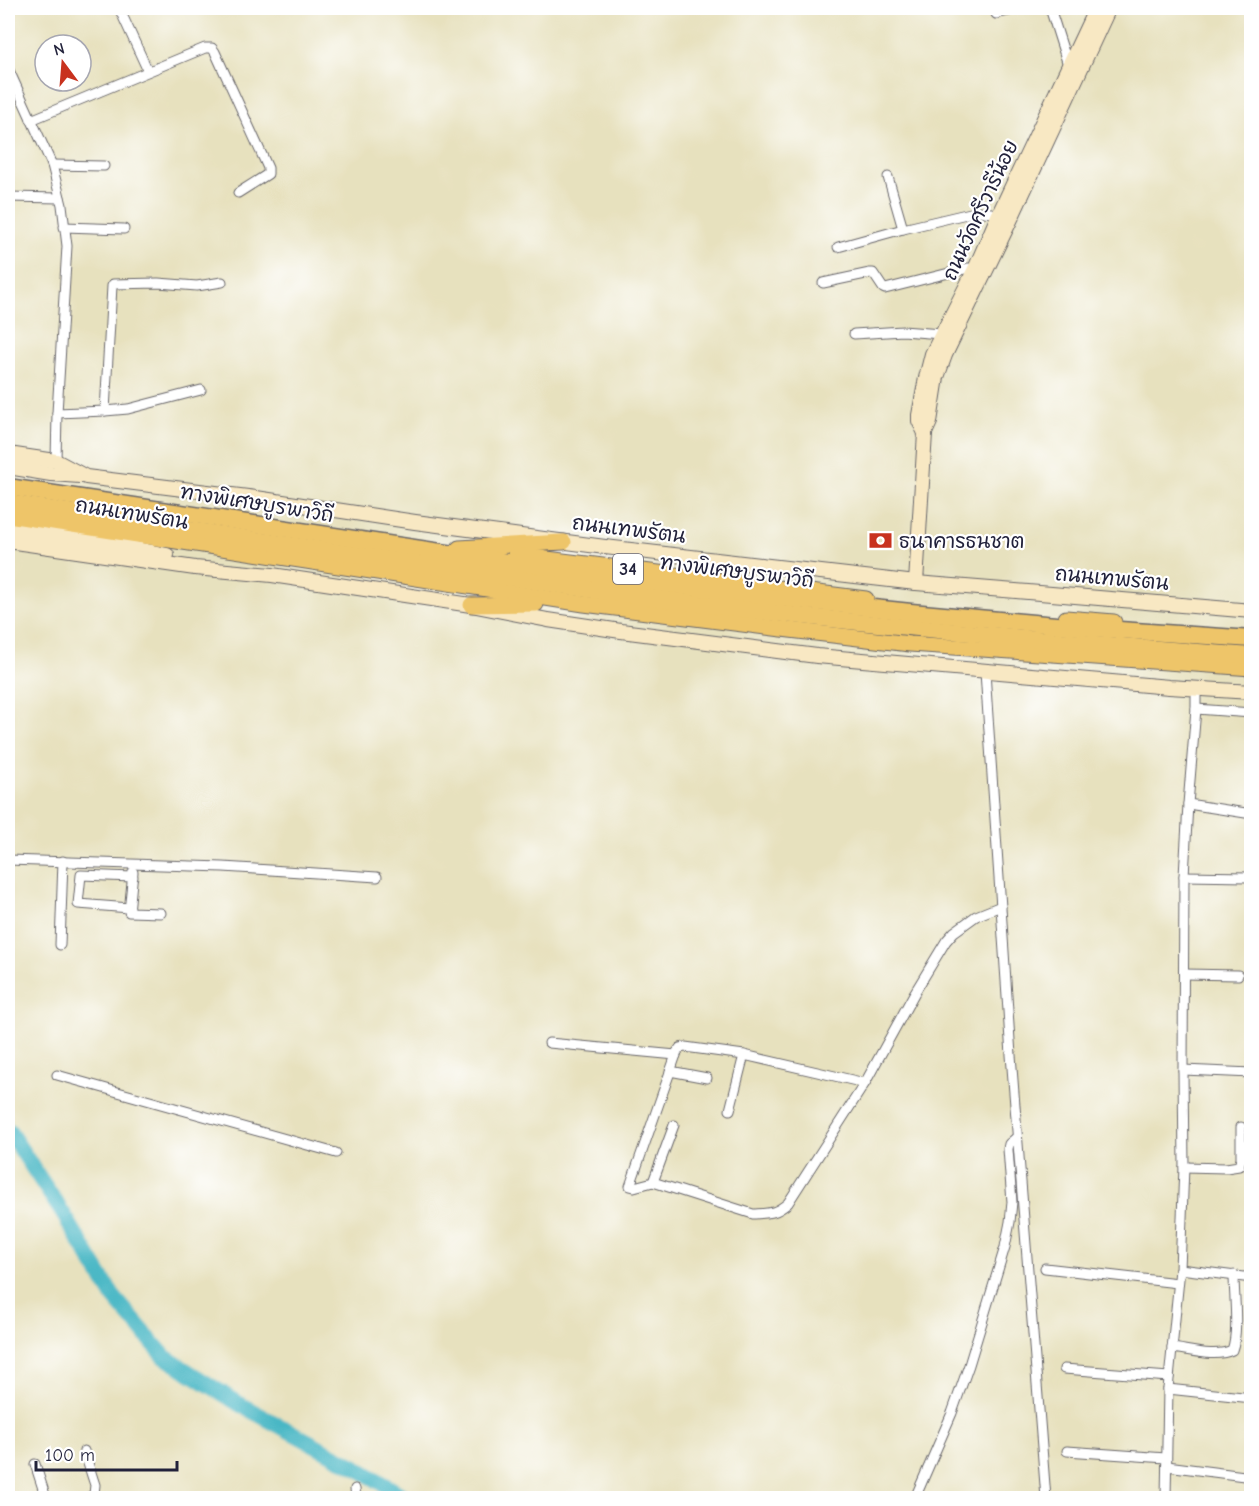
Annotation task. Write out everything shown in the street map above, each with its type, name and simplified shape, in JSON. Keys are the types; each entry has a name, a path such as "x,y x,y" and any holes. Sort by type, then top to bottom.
{"highway":[{"name":"ถนนเทพรัตน","path":"8,481 459,548 912,605 1251,633"},
{"name":"ทางพิเศษบูรพาวิถี","path":"8,487 601,576 759,596 1090,628 1251,639"},
{"name":"ทางพิเศษบูรพาวิถี","path":"8,503 624,594 902,627 1095,645 1251,656"},
{"name":"ถนนเทพรัตน","path":"8,515 584,604 790,630 910,644 1251,668"},
{"path":"459,548 564,542"},
{"path":"471,605 584,604"}],"main road":[{"name":"ถนนวัดศรีวารีน้อย","path":"925,433 919,422 932,354 975,269 1096,8"},
{"name":"ถนนวัดศรีวารีน้อย","path":"916,584 925,433 930,422 937,377 945,355 1009,223 1108,8"},
{"name":"ถนนเทพรัตน","path":"8,454 56,461 86,477 256,498 425,524 564,542 916,584 1040,592 1251,611"},
{"path":"8,467 86,477"},
{"path":"8,529 117,545 272,575 471,605 633,633 817,656 985,672 1251,692"},
{"path":"8,541 195,568 272,575"}],"street":[{"path":"119,8 148,71"},
{"path":"996,14 1022,8"},
{"path":"1050,8 1068,65"},
{"path":"31,120 148,71 206,48 212,48 268,168 268,174 238,193"},
{"path":"8,73 52,165 60,198 67,246 56,461"},
{"path":"52,165 104,166"},
{"path":"888,177 903,229"},
{"path":"8,197 60,198"},
{"path":"838,247 979,211 998,216"},
{"path":"64,227 124,229"},
{"path":"823,283 873,273 885,288 968,268 975,269"},
{"path":"105,411 112,286 114,284 158,283 196,286 222,282"},
{"path":"854,334 903,331 941,334"},
{"path":"57,413 105,411 144,405 201,390"},
{"path":"985,672 1017,1137 1046,1498"},
{"path":"1166,1498 1168,1389 1180,1269 1184,1167 1185,876 1196,688"},
{"path":"1196,709 1251,713"},
{"path":"1188,804 1251,814"},
{"path":"8,860 234,868 377,877"},
{"path":"60,945 63,861"},
{"path":"134,864 129,912 161,913"},
{"path":"130,908 78,904 81,875 133,877"},
{"path":"1185,876 1249,877"},
{"path":"865,1083 744,1055 680,1048 630,1186 653,1182 753,1214 780,1210 788,1203 865,1083 946,941 976,916 1001,906"},
{"path":"1184,974 1238,975"},
{"path":"549,1043 676,1055"},
{"path":"730,1110 744,1055"},
{"path":"1183,1070 1251,1073"},
{"path":"670,1071 707,1078"},
{"path":"57,1075 336,1153"},
{"path":"653,1182 674,1125"},
{"path":"1184,1167 1239,1166 1241,1127"},
{"path":"915,1498 952,1413 1005,1247 1012,1202 1008,1149 1009,1144 1017,1137"},
{"path":"1045,1268 1178,1283"},
{"path":"1180,1269 1251,1278"},
{"path":"1172,1348 1218,1354 1232,1350 1235,1328 1234,1275"},
{"path":"1064,1369 1169,1377"},
{"path":"1168,1389 1251,1398"},
{"path":"84,1451 95,1485 94,1494 88,1498"},
{"path":"1067,1451 1167,1462 1251,1477"},
{"path":"35,1464 46,1498"}],"waterway":[{"path":"8,1130 64,1215 113,1296 165,1357 241,1405 356,1467 406,1498"}],"place":[{"name":"ธนาคารธนชาต","path":"881,541"}]}
